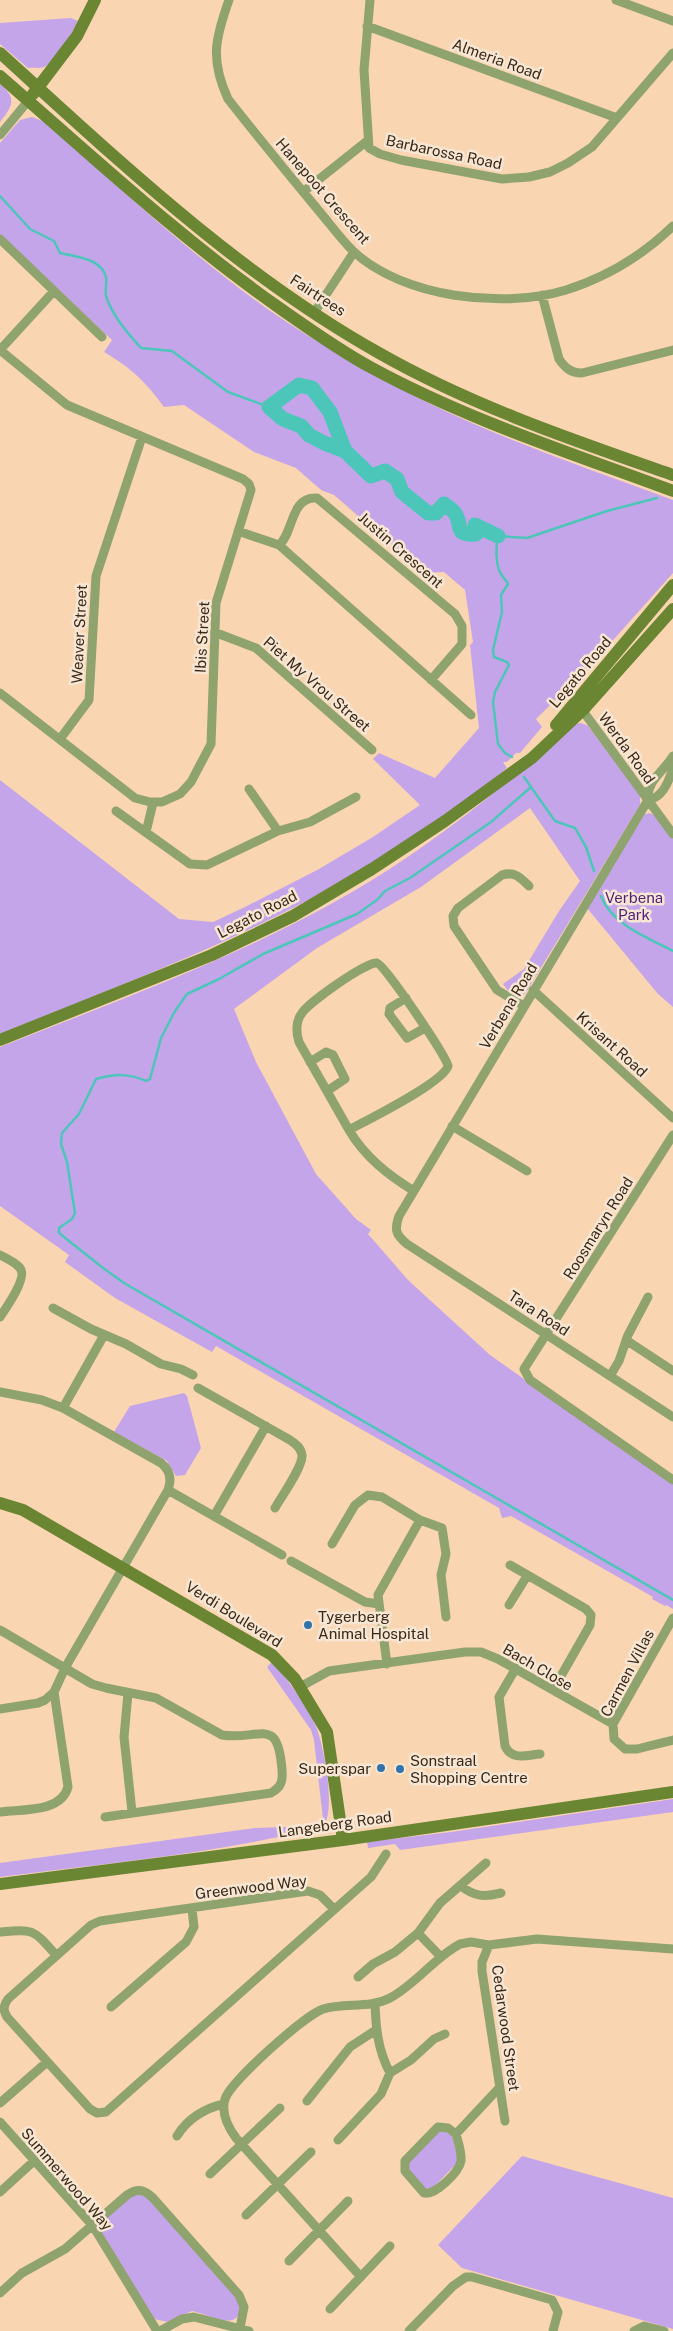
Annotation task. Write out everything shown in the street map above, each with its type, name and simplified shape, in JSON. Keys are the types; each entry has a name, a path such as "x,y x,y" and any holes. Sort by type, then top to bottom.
{"main road":[{"path":"28,101 77,36 95,0"},
{"name":"Fairtrees","path":"0,53 227,251 267,282 314,313 378,352 472,400 673,475"},
{"path":"0,76 183,236 252,288 337,347 411,389 452,408 532,441 673,491"},
{"name":"Legato Road","path":"580,706 673,586"},
{"name":"Legato Road","path":"0,1040 212,955 293,916 372,869 445,821 532,758 673,609"},
{"name":"Verdi Boulevard","path":"0,1504 24,1510 261,1647 277,1660 300,1687 317,1714 328,1738 343,1840"},
{"name":"Langeberg Road","path":"0,1884 343,1840 673,1792"}],"street":[{"name":"Hanepoot Crescent","path":"229,0 218,32 215,51 219,75 228,99 354,252 398,279 437,292 494,298 542,295 565,290 611,272 639,256 673,226"},
{"name":"Barbarossa Road","path":"370,0 364,70 367,141 369,148 374,152 401,160 476,175 514,179 550,172 568,163 592,148 673,53"},
{"path":"616,0 673,21"},
{"name":"Almeria Road","path":"367,26 617,118"},
{"path":"0,135 28,101"},
{"path":"303,192 367,141"},
{"path":"0,239 102,337"},
{"path":"314,313 354,252"},
{"path":"0,350 54,291"},
{"path":"542,295 559,359 563,365 574,373 582,373 673,350"},
{"name":"Ibis Street","path":"0,350 67,405 246,482 250,486 250,494 216,603 211,744 186,788 174,798 153,803"},
{"name":"Weaver Street","path":"60,739 89,700 96,576 142,438"},
{"name":"Justin Crescent","path":"278,545 283,542 293,516 300,506 309,498 317,498 455,614 462,626 462,644 431,680"},
{"path":"238,531 278,545 471,715"},
{"name":"Piet My Vrou Street","path":"214,632 256,648 372,750"},
{"path":"0,693 135,798 153,803 146,832"},
{"name":"Werda Road","path":"580,706 673,834"},
{"name":"Verbena Road","path":"395,1229 399,1216 452,1126 648,800 649,789 664,766 672,760"},
{"path":"249,789 278,831"},
{"path":"116,811 190,864 199,866 215,862 278,831 310,822 356,797"},
{"path":"524,1006 497,990 454,926 452,920 458,908 502,875 508,873 518,876 529,886"},
{"path":"349,1130 420,1091 446,1072 448,1063 406,998 384,967 378,963 371,964 339,983 303,1011 297,1021 296,1032 299,1042 310,1062 349,1130 364,1152 376,1164 414,1191"},
{"name":"Krisant Road","path":"533,990 673,1118"},
{"path":"406,998 390,1008 389,1014 407,1038 425,1028"},
{"path":"310,1062 326,1052 333,1055 345,1079 327,1091"},
{"path":"452,1126 526,1171"},
{"name":"Roosmaryn Road","path":"673,1135 524,1369 526,1376 673,1480"},
{"name":"Tara Road","path":"395,1229 397,1234 407,1244 673,1417"},
{"path":"0,1255 20,1267 22,1274 20,1282 0,1317"},
{"path":"610,1376 619,1361 626,1340 648,1297"},
{"path":"53,1308 104,1335 126,1344 161,1364 193,1375"},
{"path":"63,1408 104,1335"},
{"path":"626,1340 673,1371"},
{"path":"198,1388 296,1445 302,1454 299,1467 275,1508"},
{"path":"0,1392 42,1400 63,1408 164,1466 170,1475 168,1490 65,1668 54,1692 38,1703 0,1709"},
{"path":"214,1516 266,1426"},
{"path":"168,1490 282,1555"},
{"path":"332,1544 355,1505 368,1495 382,1497 420,1520 439,1526 443,1530 446,1554 441,1575 446,1617"},
{"path":"387,1664 379,1604 380,1590 420,1520"},
{"path":"291,1561 365,1602 379,1604"},
{"path":"510,1565 586,1609 592,1618 590,1625 553,1690"},
{"path":"510,1605 527,1576"},
{"name":"Carmen Villas","path":"673,1618 612,1724 614,1739 625,1749 673,1740"},
{"path":"0,1630 99,1687 156,1698 222,1735 232,1737 260,1732 268,1734 279,1746 283,1780 277,1790 263,1795 105,1817"},
{"name":"Bach Close","path":"300,1687 329,1671 476,1652 486,1654 516,1668 612,1724"},
{"path":"516,1668 499,1697 505,1746 515,1756 540,1754"},
{"path":"0,1812 48,1806 57,1803 64,1797 68,1787 54,1692"},
{"path":"128,1693 124,1737 132,1812"},
{"path":"38,1703 51,1708 58,1716"},
{"path":"334,1909 375,1873 386,1854"},
{"path":"358,1977 373,1964 395,1952 418,1933 432,1911 486,1863"},
{"path":"461,1886 476,1896 483,1897 501,1893"},
{"name":"Greenwood Way","path":"308,1892 320,1895 334,1909 106,2112 97,2113 90,2109 7,2017 4,2004 91,1925 100,1921 192,1909 308,1892"},
{"path":"111,2007 186,1942 194,1927 192,1909"},
{"path":"0,1932 31,1931 40,1937 56,1955"},
{"path":"418,1933 441,1957"},
{"name":"Cedarwood Street","path":"504,2121 481,1966 489,1945 537,1940 673,1949"},
{"path":"360,2277 241,2145 226,2123 224,2104 228,2093 238,2080 309,2016 325,2008 376,2004 397,1994 455,1946 471,1942 489,1945"},
{"path":"376,2004 376,2030 381,2055 390,2073"},
{"path":"307,2101 350,2047 376,2030"},
{"path":"338,2140 380,2094 390,2073 411,2060 434,2039 445,2034"},
{"path":"0,2103 47,2062"},
{"path":"456,2134 499,2088"},
{"path":"177,2136 184,2126 199,2114 224,2104"},
{"path":"210,2174 280,2108"},
{"name":"Summerwood Way","path":"0,2122 93,2226 159,2331"},
{"path":"438,2127 448,2128 456,2134 461,2156 459,2166 438,2190 431,2194 424,2193 405,2171 406,2161 438,2127"},
{"path":"246,2215 311,2152"},
{"path":"0,2192 34,2161"},
{"path":"0,2292 22,2273 65,2249 131,2192 137,2190 149,2193 239,2295 244,2307 240,2328"},
{"path":"289,2260 348,2201"},
{"path":"330,2309 390,2246"},
{"path":"409,2331 458,2281 472,2277 552,2300 558,2312 553,2331"},
{"path":"159,2331 189,2317 249,2331"},
{"path":"634,2331 644,2326 664,2331"}],"green space":[{"path":"71,18 78,21 72,33 54,59 44,67 28,68 0,44 0,23"},
{"path":"0,84 9,94 11,102 8,111 0,122"},
{"path":"32,117 45,122 209,265 279,317 333,351 407,392 465,420 542,452 673,500 673,573 590,666 536,719 542,727 520,753 516,753 507,762 503,762 507,768 450,813 390,853 328,889 265,922 134,980 0,1034 0,780 179,919 213,922 319,869 373,837 420,805 373,759 379,753 435,778 479,728 470,645 473,642 465,590 444,572 424,573 334,495 321,490 296,468 254,452 184,405 164,407 137,376 122,363 104,352 112,340 0,235 0,143 20,120"},
{"path":"581,723 588,726 640,795 640,805 525,994 520,997 512,996 503,984 524,969 559,911 580,881 530,808 421,887 317,948 234,1009 256,1062 316,1174 356,1219 371,1230 368,1234 408,1280 490,1355 673,1484 673,1609 652,1599 653,1597 511,1516 502,1518 499,1508 216,1346 212,1352 115,1298 65,1262 69,1255 0,1206 0,1047 198,968 295,923 342,898 413,854 461,819 575,724"},
{"name":"Verbena Park","path":"649,813 657,816 673,839 673,1007 658,994 587,908 643,815"},
{"path":"184,1393 187,1396 201,1448 185,1475 176,1476 167,1461 114,1432 130,1406"},
{"path":"272,1662 284,1675 317,1729 324,1757 329,1791 327,1818 323,1826 313,1832 239,1845 0,1877 0,1863 255,1828 318,1826 323,1819 314,1740 311,1730 267,1667"},
{"path":"673,1799 673,1812 400,1850 395,1844 368,1848 367,1842 451,1832"},
{"path":"442,2129 452,2136 458,2159 456,2164 433,2188 425,2190 408,2171 407,2164 437,2131"},
{"path":"522,2156 673,2198 673,2329 462,2268 438,2245"},
{"path":"133,2194 144,2194 237,2297 240,2306 236,2318 232,2320 218,2319 192,2311 168,2322 154,2319 100,2229 101,2223"}],"waterway":[{"path":"0,196 30,229 54,241 60,253 87,259 99,266 106,277 106,296 112,311 141,348 172,351 228,392 269,407"},
{"path":"345,451 309,435 301,426 283,419 269,407 299,385 312,388 330,412 345,451 371,476 385,471 397,479 402,492 428,513 436,513 444,504 457,516 461,531 464,533 476,534 475,525 498,536"},
{"path":"512,757 505,753 498,744 493,702 495,692 509,665 507,662 494,657 493,650 502,612 501,595 508,584 501,574 498,565 496,550 498,536 527,538 607,511 657,498"},
{"path":"524,777 555,821 575,828 586,847 594,871"},
{"path":"531,787 491,822 410,878 385,891 377,900 357,914 263,954 219,979 187,994 175,1011 161,1038 150,1079 146,1081 121,1075 96,1079 79,1114 62,1133 61,1144 67,1162 75,1213 72,1219 59,1228 59,1233 124,1283 673,1600"},
{"path":"601,896 613,915 631,929 673,951"}],"place":[{"name":"Tygerberg Animal Hospital","path":"308,1625"},
{"name":"Superspar","path":"381,1768"},
{"name":"Sonstraal Shopping Centre","path":"400,1769"}]}
